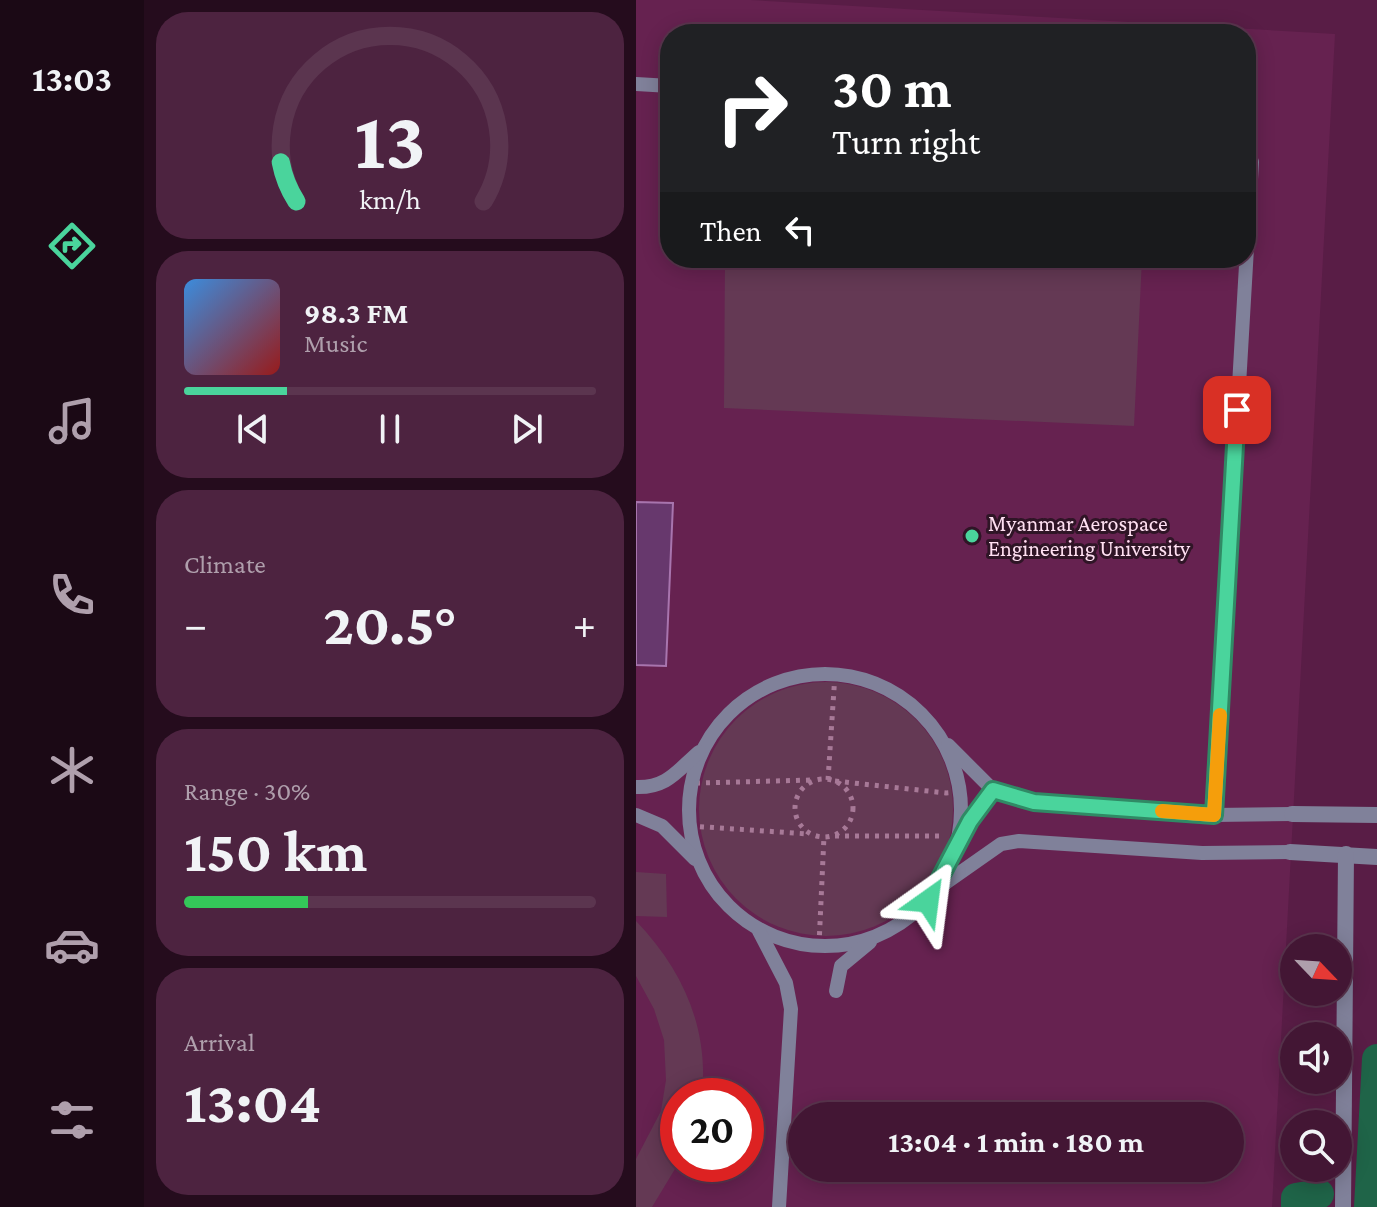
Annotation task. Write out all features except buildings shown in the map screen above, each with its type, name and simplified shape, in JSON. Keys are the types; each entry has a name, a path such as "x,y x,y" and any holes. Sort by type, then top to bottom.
{"street":[{"path":"1292,814 1377,815"},
{"path":"1290,852 1377,857"},
{"path":"1343,1207 1346,854"}],"lane":[{"path":"636,84 660,85"},
{"path":"1214,815 1246,268"},
{"path":"698,863 690,826 692,782 714,730 746,698 786,679 835,674 873,681 911,703 993,790 1034,802 1214,815 1292,814"},
{"path":"940,735 958,776 962,820 951,863"},
{"path":"636,787 654,788 673,778 706,746"},
{"path":"928,901 951,863 970,821 993,790"},
{"path":"636,815 662,826 698,863 723,902 759,931 802,946 848,945 892,930 971,862 1001,844 1019,841 1202,853 1290,852"},
{"path":"759,931 786,983 791,1009 779,1207"},
{"path":"836,991 841,966 880,934"}],"path":[{"path":"831,780 835,674"},
{"path":"810,834 797,819 795,810 800,791 815,780"},
{"path":"827,836 846,826 852,808 847,791 831,780"},
{"path":"692,782 831,780 959,792"},
{"path":"690,826 827,836 957,838"},
{"path":"819,945 827,836"}],"shaded area":[{"name":"Myanmar Aerospace Engineering University","path":"636,0 750,0 1163,24 660,24 660,268 1256,268 1256,29 1335,34 1287,934 1280,934 1280,1006 1283,1006 1272,1207 636,1207"},
{"path":"725,268 1142,268 1134,426 724,408"},
{"path":"826,682 851,684 875,692 897,703 916,719 932,738 943,760 951,784 951,834 943,858 932,880 916,899 897,915 875,926 851,934 826,936 801,934 777,926 755,915 736,899 720,880 709,858 701,834 699,809 701,784 709,760 720,738 736,719 755,703 777,692 801,684"},
{"path":"636,872 666,874 667,917 636,916"},
{"path":"636,921 667,959 689,1001 697,1024 703,1078 666,1078 664,1040 654,1009 636,976"},
{"path":"660,1113 660,1182 667,1182 652,1207 636,1207 636,1159"}],"waterway":[{"path":"1369,1207 1377,1059"},
{"path":"1296,1207 1296,1198 1319,1194"}],"slow traffic":[{"path":"1162,811 1214,815 1220,715"}],"place":[{"name":"Myanmar Aerospace Engineering University","path":"972,536"}],"route":[{"path":"928,901 951,863 970,821 993,790 1034,802 1214,815 1237,410"}]}
